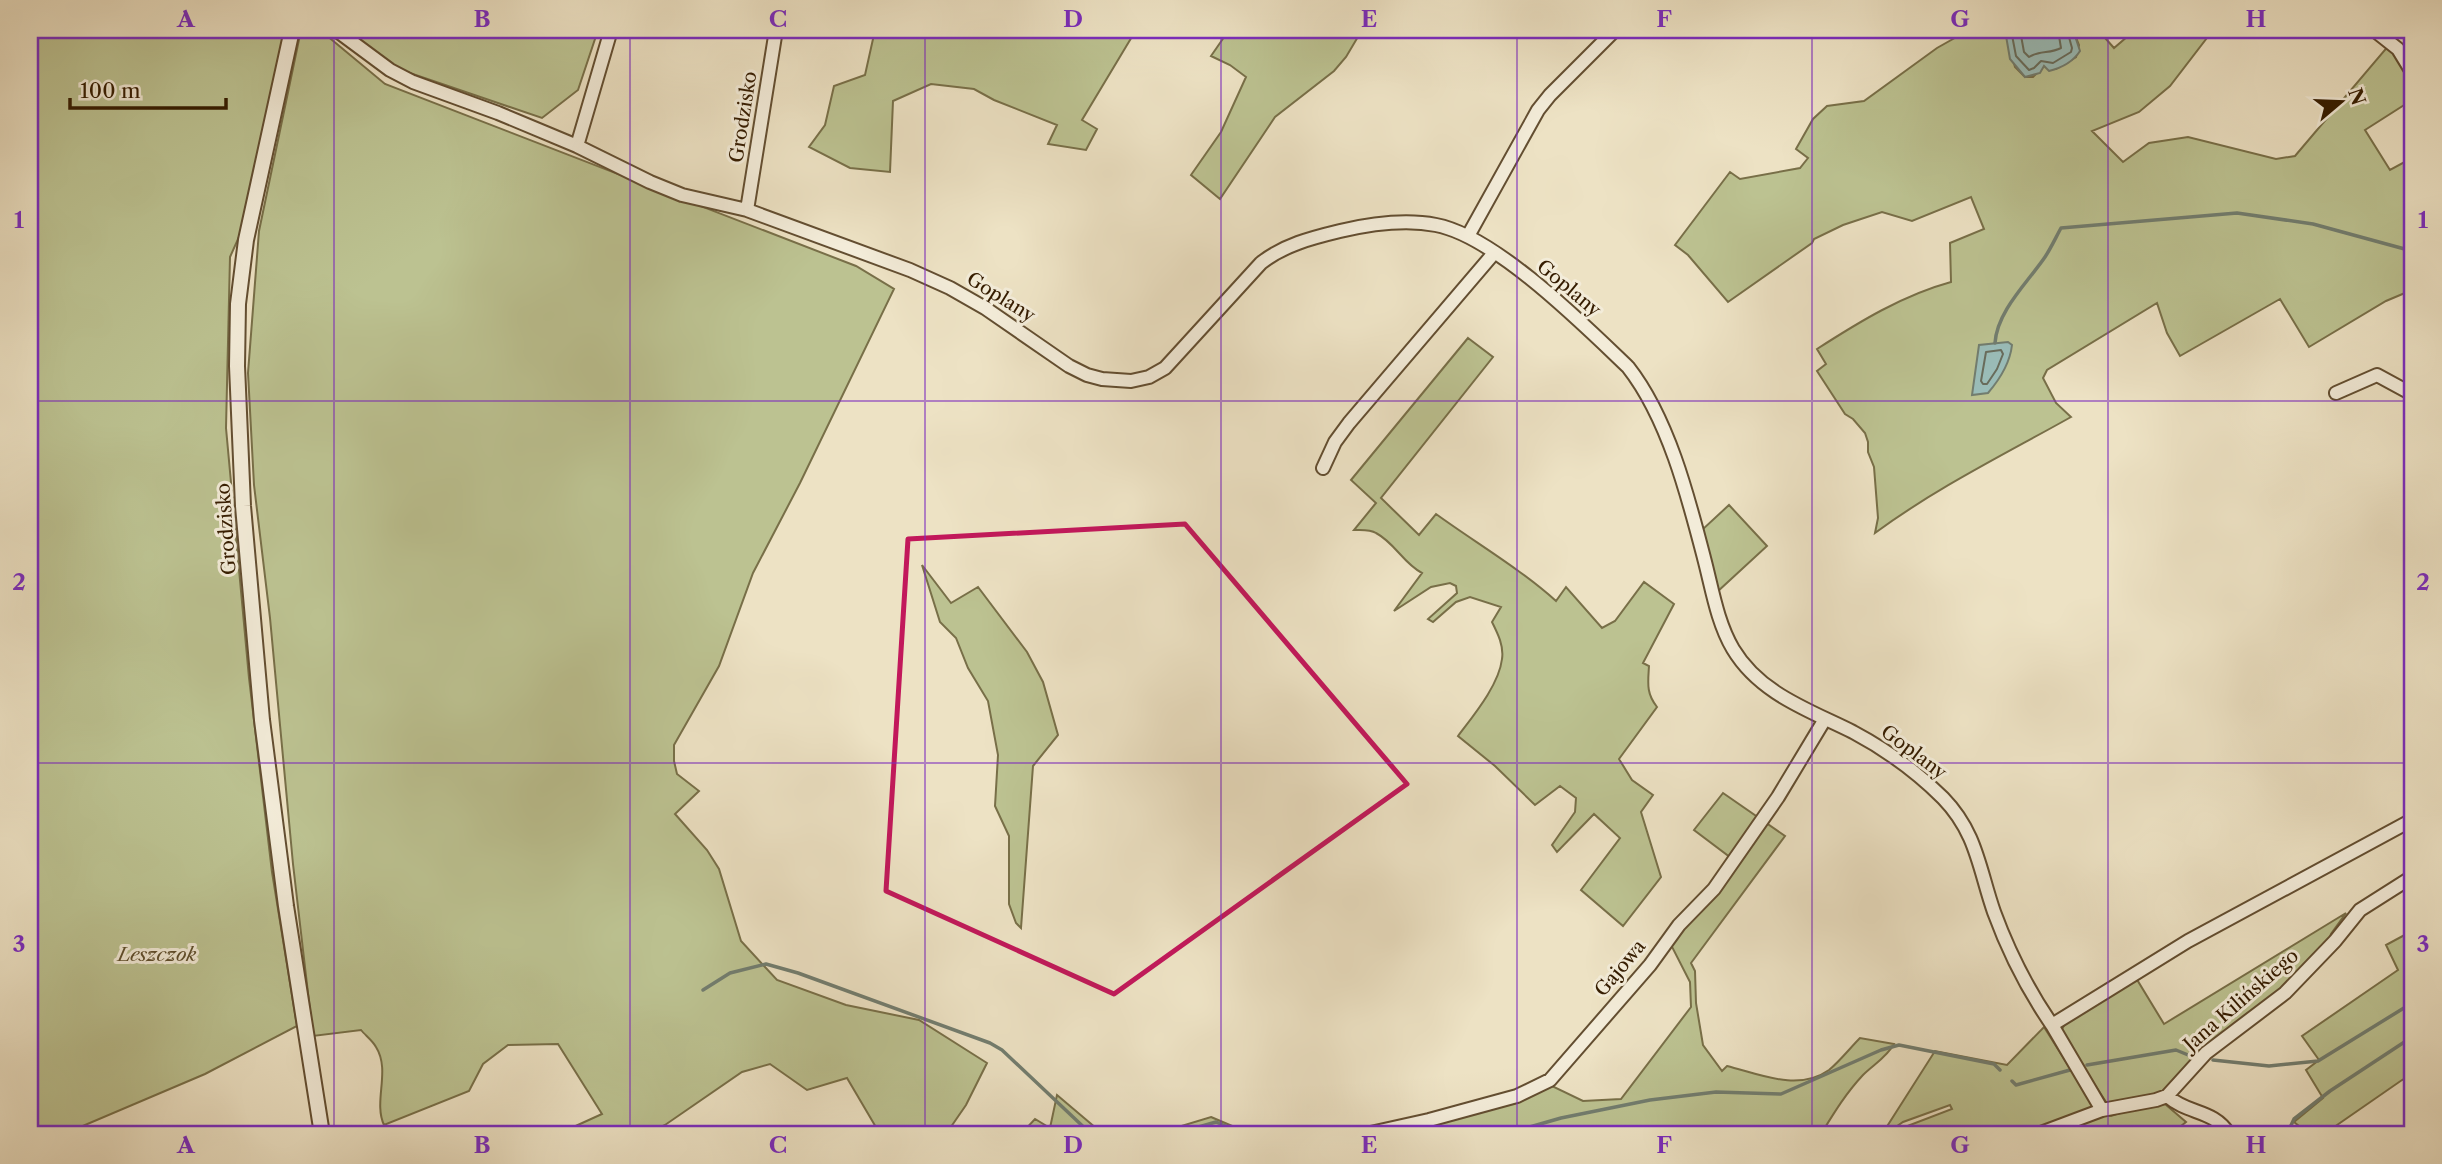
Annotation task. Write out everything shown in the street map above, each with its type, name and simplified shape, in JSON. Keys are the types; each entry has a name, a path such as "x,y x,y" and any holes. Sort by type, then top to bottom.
{"street":[{"name":"Grodzisko","path":"292,30 246,240 238,304 237,366 243,506 259,694 275,827 322,1134"},
{"path":"336,30 390,70 413,82 498,113 682,195 747,210"},
{"path":"576,146 611,30"},
{"name":"Grodzisko","path":"747,210 776,30"},
{"path":"1468,236 1538,110 1615,30"},
{"path":"2374,30 2398,49 2412,72"},
{"name":"Goplany","path":"747,210 910,270 950,288 985,307 1069,366 1102,379 1131,381 1149,377 1165,368 1261,263 1290,245 1348,229 1388,224 1436,225 1468,236 1494,253 1559,303 1628,367 1647,394 1682,476 1715,602 1733,649 1763,683 1788,702 1882,750 1944,799 1961,820 1971,837 1993,911 2014,962 2030,994 2102,1110"},
{"path":"1323,468 1335,442 1349,423 1494,253"},
{"path":"2336,393 2377,375 2412,394"},
{"name":"Gajowa","path":"1366,1134 1498,1102 1537,1088 1550,1080 1650,965 1679,925 1714,888 1800,764 1825,719"},
{"path":"2052,1026 2188,941 2412,820"},
{"name":"Jana Kilińskiego","path":"2167,1096 2206,1053 2285,993 2361,910 2412,877"},
{"path":"2038,1134 2102,1110 2167,1096 2183,1108 2216,1119 2229,1134"}],"highlighted area":[{"path":"1185,524 1407,784 1114,994 886,891 908,539"}],"green space":[{"name":"Leszczok","path":"30,30 287,30 243,228 230,257 226,428 249,678 272,872 297,1026 205,1074 71,1131 30,1133"},
{"path":"301,30 320,30 385,84 856,266 894,289 753,573 719,666 674,745 677,774 699,791 675,814 707,850 719,869 741,941 777,980 846,1005 919,1020 987,1063 966,1105 946,1134 880,1134 847,1078 807,1090 770,1064 742,1072 665,1125 646,1134 558,1134 602,1114 558,1044 508,1045 483,1064 469,1091 384,1125 380,1106 382,1066 373,1043 361,1030 313,1036 254,485 248,373 259,231"},
{"path":"345,30 598,30 578,90 542,118 398,69"},
{"path":"875,30 1136,30 1082,120 1097,129 1086,150 1048,144 1057,125 994,100 974,89 931,84 893,101 890,172 850,168 809,147 825,125 834,86 865,75"},
{"path":"1229,30 1362,30 1334,71 1275,117 1220,199 1191,175 1221,132 1246,77 1211,56"},
{"path":"1969,30 2005,30 2015,67 2025,77 2033,77 2044,66 2056,69 2076,57 2079,45 2073,30 2098,30 2114,48 2135,30 2213,30 2170,86 2139,112 2092,131 2123,162 2149,143 2188,137 2276,159 2295,156 2389,45 2408,77 2412,100 2365,130 2390,170 2412,158 2412,290 2386,301 2309,347 2280,299 2180,356 2167,333 2157,303 2047,370 2043,378 2056,403 2071,417 1946,486 1875,533 1878,518 1874,467 1868,452 1868,442 1865,433 1845,414 1817,371 1826,364 1817,349 1865,319 1899,302 1951,282 1950,243 1984,229 1971,197 1912,221 1882,212 1843,225 1814,239 1728,302 1688,255 1675,245 1730,172 1740,179 1800,168 1808,158 1796,149 1813,119 1827,106 1864,101 1937,48"},
{"path":"1468,338 1493,357 1381,498 1419,535 1436,514 1556,601 1566,587 1602,628 1615,621 1644,582 1674,604 1643,663 1649,666 1649,692 1657,707 1619,759 1632,780 1653,795 1641,812 1661,877 1623,926 1581,890 1620,838 1594,814 1557,852 1552,845 1575,812 1576,798 1560,786 1535,805 1495,766 1458,736 1484,700 1500,669 1502,649 1492,622 1501,607 1470,597 1456,602 1433,622 1428,619 1457,593 1456,586 1450,583 1431,587 1394,611 1422,573 1409,564 1383,537 1371,531 1354,530 1376,503 1351,480"},
{"path":"1729,505 1767,546 1717,592 1703,529"},
{"path":"922,565 951,603 978,587 1027,652 1043,682 1058,735 1033,766 1021,928 1016,923 1009,904 1009,836 995,806 998,755 988,701 968,668 956,638 940,622"},
{"path":"1723,793 1785,836 1691,963 1695,971 1696,1003 1703,1045 1722,1071 1727,1066 1765,1077 1792,1081 1804,1080 1829,1070 1860,1038 1894,1044 1851,1089 1821,1134 1378,1134 1550,1085 1583,1101 1621,1099 1691,1007 1690,982 1669,941 1735,861 1694,830"},
{"path":"2346,913 2331,934 2329,942 2282,990 2199,1051 2168,1088 2155,1095 2115,1104 2106,1102 2062,1034 2066,1022 2136,978 2164,1024"},
{"path":"2412,931 2412,1075 2324,1134 2309,1134 2294,1122 2323,1098 2306,1070 2319,1060 2302,1036 2398,970 2386,945"},
{"path":"2044,1027 2099,1114 2111,1116 2132,1109 2165,1104 2186,1122 2171,1134 1934,1134 1910,1125 1952,1109 1950,1105 1903,1122 1890,1131 1886,1128 1935,1051 2007,1065"},
{"path":"1057,1095 1103,1134 1021,1134 1035,1119 1050,1128"},
{"path":"1211,1117 1251,1134 1155,1134"}],"water":[{"path":"2005,30 2073,30 2080,51 2062,66 2049,71 2044,66 2040,73 2025,77 2010,59"},
{"path":"2008,342 2012,345 2009,358 1997,382 1988,393 1972,395 1979,345"}],"waterway":[{"path":"1995,343 2007,308 2045,257 2061,228 2237,213 2313,224 2412,251"},
{"path":"703,990 730,973 766,964 798,973 990,1043 1002,1050 1091,1134"},
{"path":"2213,1060 2269,1066 2318,1061 2412,1003"},
{"path":"2287,1134 2294,1119 2330,1091 2412,1037"},
{"path":"1505,1134 1561,1118 1650,1100 1716,1092 1781,1094 1881,1050 1899,1045 1994,1064 2000,1070"},
{"path":"2087,1065 2176,1050 2193,1057"},
{"path":"2012,1081 2016,1085 2070,1070"},
{"path":"1174,1134 1216,1122 1245,1134"}]}
